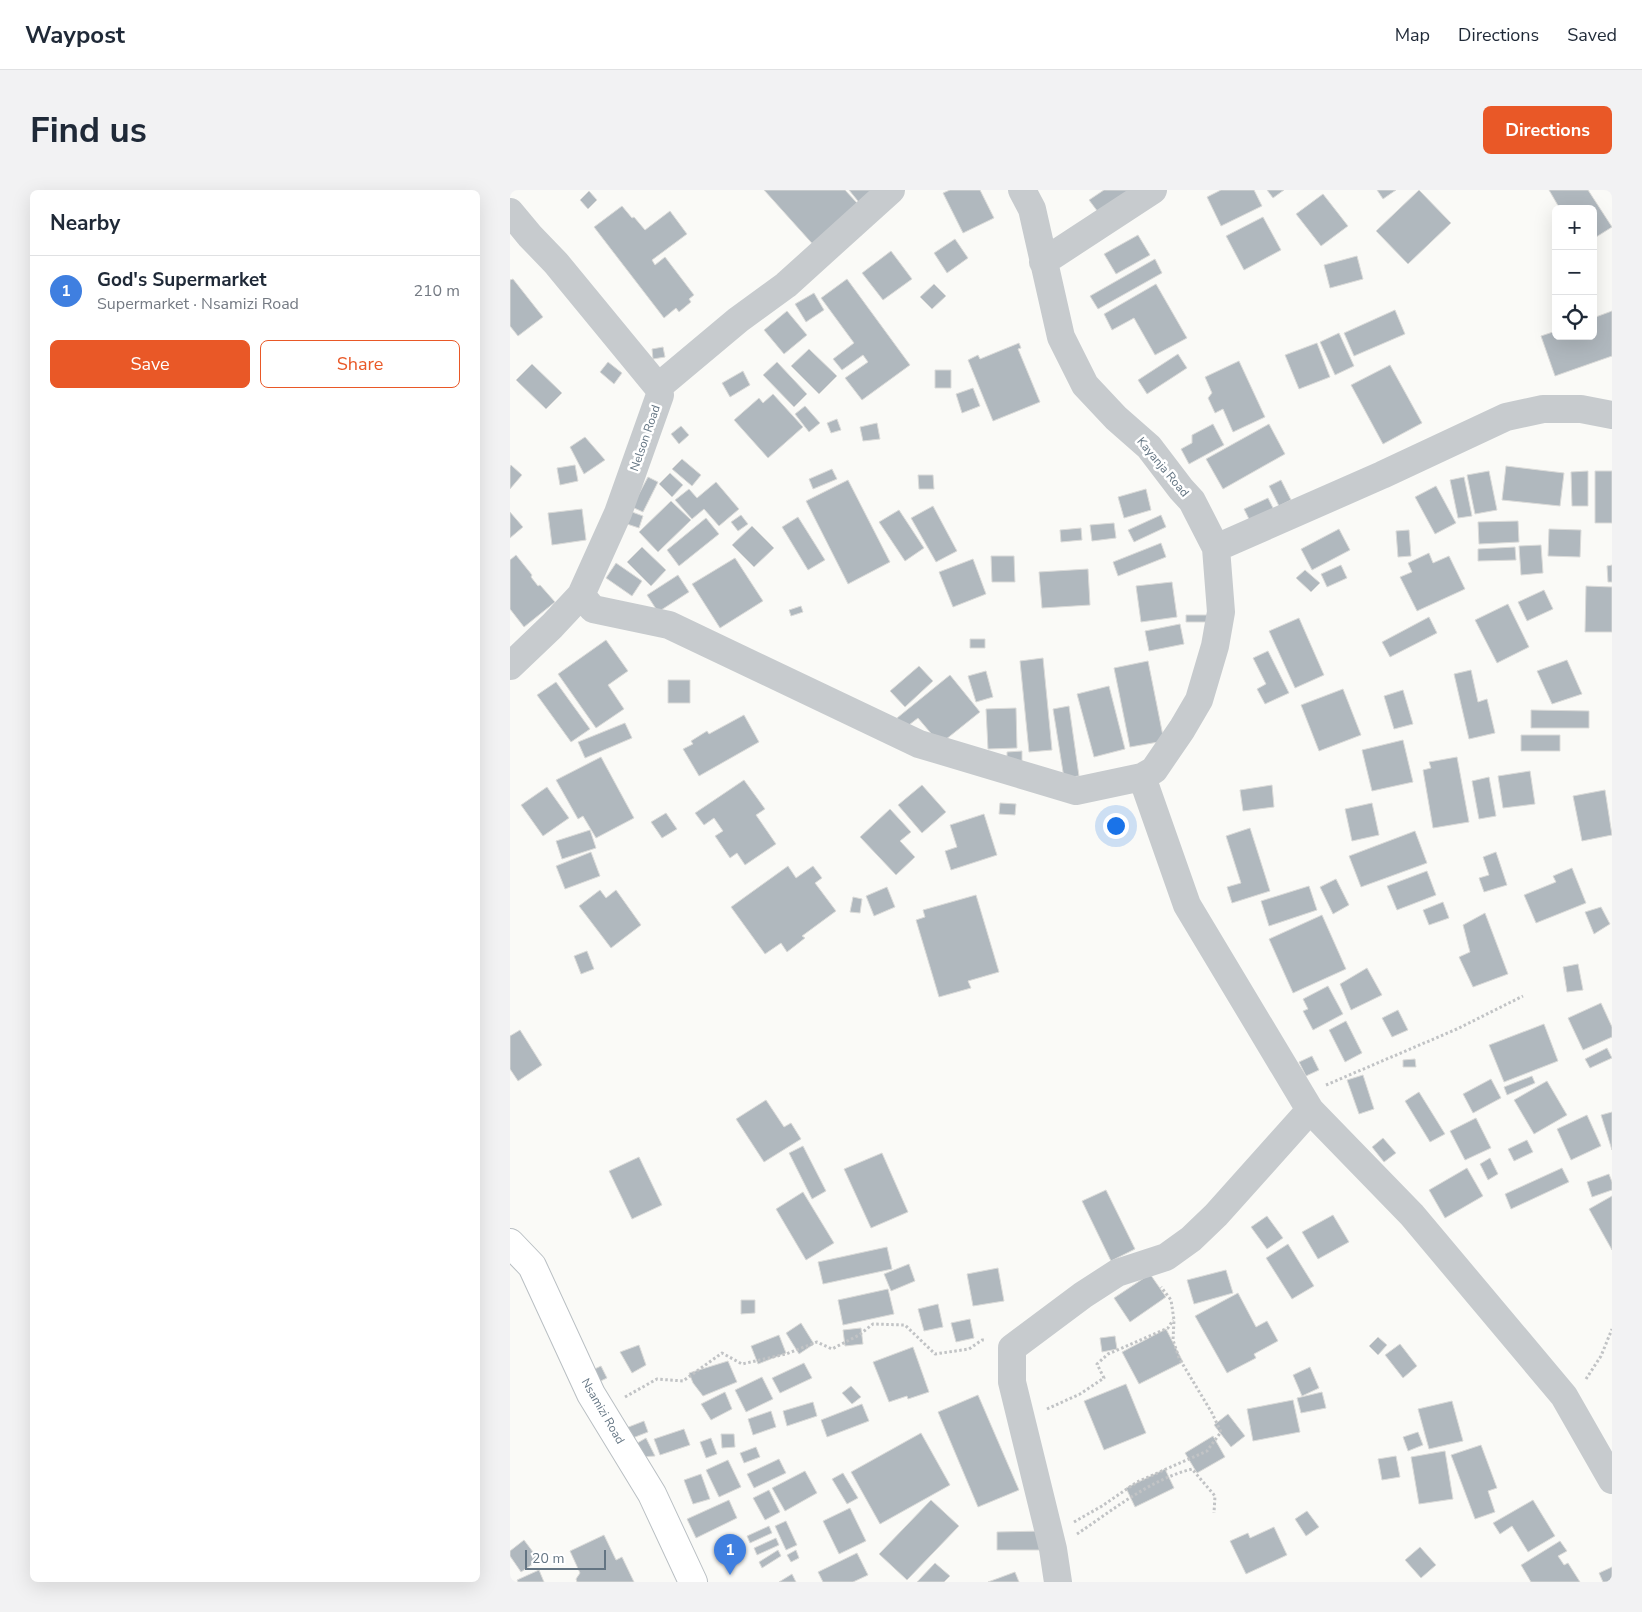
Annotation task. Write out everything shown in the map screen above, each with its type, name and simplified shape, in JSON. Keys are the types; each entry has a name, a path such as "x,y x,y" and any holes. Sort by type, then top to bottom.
{"street":[{"name":"Nelson Road","path":"510,666 581,595 618,513 660,395 658,387 738,320 786,285 892,190"},
{"name":"Kayanja Road","path":"1022,190 1032,209 1042,262 1061,337 1085,385 1116,418 1149,447 1181,490 1192,501 1203,527 1216,548 1221,612 1215,646 1199,700 1154,770 1142,777"},
{"path":"1042,262 1152,190"},
{"path":"510,212 556,263 658,387"},
{"path":"1216,548 1506,417 1543,409 1581,409 1612,415"},
{"path":"581,595 593,609 669,625 919,744 1076,791 1142,777 1187,905 1305,1103 1412,1215 1564,1396 1612,1480"},
{"path":"1058,1582 1052,1543 1012,1382 1012,1348 1083,1295 1117,1273 1166,1257 1191,1240 1222,1209 1305,1103"},
{"name":"Nsamizi Road","path":"510,1243 532,1266 590,1394 652,1494 693,1582"}],"path":[{"path":"1305,1103 1523,996"},
{"path":"1052,1543 1137,1482 1207,1451 1221,1432 1208,1406 1179,1358 1173,1340 1174,1320 1171,1300 1145,1264"},
{"path":"1021,1419 1056,1405 1088,1389 1104,1378 1097,1364 1108,1354 1168,1328 1174,1320"},
{"path":"601,1411 657,1379 684,1381 722,1353 742,1364 786,1354 817,1342 832,1350 859,1335 873,1324 905,1325 934,1354 969,1350 982,1340 1012,1348"},
{"path":"1564,1396 1582,1387 1601,1356 1612,1329"},
{"path":"1052,1543 1140,1492 1174,1474 1192,1468 1215,1496 1214,1513"}],"building":[{"path":"764,190 845,190 857,203 818,250"},
{"path":"849,190 891,190 866,211"},
{"path":"950,190 980,190 994,218 963,233 943,193"},
{"path":"1104,190 1148,190 1104,220 1089,200"},
{"path":"1221,190 1254,190 1262,206 1221,226 1207,197"},
{"path":"1267,190 1284,190 1273,198"},
{"path":"1377,190 1396,190 1383,199"},
{"path":"1419,190 1451,223 1408,264 1376,231"},
{"path":"1549,190 1588,190 1612,227 1597,236 1597,205 1558,205"},
{"path":"589,191 597,200 588,209 580,200"},
{"path":"1323,194 1348,226 1321,246 1296,214"},
{"path":"622,206 645,230 670,211 687,234 652,260 655,265 665,257 694,295 689,299 691,302 679,312 676,308 664,318 594,227"},
{"path":"1263,217 1281,250 1244,270 1226,236"},
{"path":"1138,235 1150,255 1116,274 1104,254"},
{"path":"955,239 968,258 947,273 934,253"},
{"path":"891,251 912,279 883,300 862,273"},
{"path":"1357,256 1363,279 1330,288 1324,265"},
{"path":"1155,259 1162,273 1098,309 1090,296"},
{"path":"513,279 543,317 518,336 510,326 510,280"},
{"path":"847,279 910,365 862,400 845,378 868,362 863,355 842,370 833,359 854,343 821,298"},
{"path":"934,284 946,296 932,309 920,297"},
{"path":"1156,284 1187,338 1155,355 1134,318 1112,330 1104,314"},
{"path":"814,293 824,310 806,322 795,304"},
{"path":"1395,310 1405,334 1354,356 1344,333"},
{"path":"787,311 807,335 784,354 764,330"},
{"path":"1612,311 1612,356 1555,376 1541,336 1552,332 1552,340 1597,340 1597,317"},
{"path":"1339,333 1354,366 1335,375 1320,342"},
{"path":"1019,343 1021,348 1018,349 1040,402 993,421 968,360 978,355 980,359"},
{"path":"1317,343 1330,377 1299,389 1285,355"},
{"path":"663,347 665,357 653,359 652,349"},
{"path":"809,349 837,376 819,394 791,366"},
{"path":"1178,354 1187,368 1147,394 1138,380"},
{"path":"1239,361 1265,417 1233,432 1223,409 1215,413 1208,398 1212,393 1205,377"},
{"path":"608,362 622,373 614,384 600,372"},
{"path":"777,362 807,394 794,407 763,375"},
{"path":"532,364 562,393 546,409 516,380"},
{"path":"1390,365 1422,423 1383,444 1351,385"},
{"path":"935,370 951,370 951,388 935,388"},
{"path":"743,371 750,385 730,397 722,383"},
{"path":"973,388 980,406 962,413 956,394"},
{"path":"773,394 803,427 768,458 734,420 759,398 763,403"},
{"path":"805,406 820,423 809,432 795,414"},
{"path":"837,419 841,430 831,433 827,423"},
{"path":"877,423 880,439 863,441 860,427"},
{"path":"1213,424 1224,445 1189,464 1181,449 1192,443 1192,435"},
{"path":"1269,424 1285,454 1223,489 1206,459"},
{"path":"681,426 689,435 679,444 671,434"},
{"path":"585,437 605,460 584,474 570,447"},
{"path":"682,459 701,475 692,486 672,469"},
{"path":"511,465 522,475 510,489 510,467"},
{"path":"575,465 578,481 560,485 557,468"},
{"path":"1506,466 1564,473 1560,506 1502,500"},
{"path":"832,469 837,479 813,489 809,479"},
{"path":"1489,471 1497,510 1475,514 1467,475"},
{"path":"1588,471 1588,506 1572,506 1571,472"},
{"path":"1595,471 1612,471 1612,523 1595,523"},
{"path":"670,473 683,485 672,497 659,484"},
{"path":"918,475 933,475 934,489 919,489"},
{"path":"648,477 658,482 643,512 632,507"},
{"path":"1464,477 1472,516 1458,518 1450,480"},
{"path":"848,480 890,562 848,584 806,501"},
{"path":"1281,480 1291,500 1279,506 1269,486"},
{"path":"716,482 739,509 719,526 704,509 692,519 675,500 689,489 697,498"},
{"path":"1436,486 1456,523 1435,534 1415,497"},
{"path":"1146,489 1151,510 1124,518 1118,497"},
{"path":"1268,498 1275,512 1251,523 1244,509"},
{"path":"671,501 691,520 658,552 639,532"},
{"path":"933,506 957,551 936,562 911,518"},
{"path":"582,509 586,540 552,545 548,513"},
{"path":"899,510 924,548 905,561 879,522"},
{"path":"510,512 523,527 510,538"},
{"path":"632,512 643,516 639,528 627,524"},
{"path":"741,515 748,524 738,531 731,522"},
{"path":"1161,515 1166,527 1134,542 1128,530"},
{"path":"798,517 825,560 808,570 782,527"},
{"path":"706,518 719,534 679,566 667,550"},
{"path":"1518,521 1519,542 1479,544 1478,522"},
{"path":"1114,523 1116,538 1092,541 1090,525"},
{"path":"752,526 774,548 754,567 732,545"},
{"path":"1081,528 1082,540 1061,542 1060,530"},
{"path":"1339,529 1350,550 1312,570 1301,549"},
{"path":"1549,529 1581,530 1580,557 1548,556"},
{"path":"1409,530 1411,556 1398,557 1396,531"},
{"path":"1161,543 1166,557 1118,576 1113,562"},
{"path":"1541,545 1543,573 1521,575 1519,546"},
{"path":"642,547 666,570 651,586 627,562"},
{"path":"1515,547 1516,560 1478,561 1478,549"},
{"path":"1429,553 1433,563 1449,556 1465,589 1417,611 1400,577 1412,572 1408,563"},
{"path":"516,555 538,586 540,585 555,602 524,627 510,609 510,560"},
{"path":"991,556 1014,556 1015,582 992,582"},
{"path":"735,558 763,601 720,628 692,584"},
{"path":"973,559 986,594 953,607 939,572"},
{"path":"616,563 642,581 632,596 606,578"},
{"path":"1341,565 1347,578 1327,587 1321,574"},
{"path":"1612,565 1612,582 1608,582 1607,566"},
{"path":"1088,569 1090,605 1042,608 1039,572"},
{"path":"1305,570 1320,583 1311,592 1296,578"},
{"path":"678,575 689,592 658,612 647,595"},
{"path":"1172,582 1177,617 1141,622 1136,586"},
{"path":"1586,586 1612,587 1612,632 1585,632"},
{"path":"1544,590 1553,609 1527,621 1518,602"},
{"path":"1508,604 1529,647 1497,663 1475,620"},
{"path":"801,606 803,612 791,616 789,610"},
{"path":"1186,615 1209,615 1209,622 1186,622"},
{"path":"1429,617 1437,633 1390,657 1382,642"},
{"path":"1299,618 1324,675 1295,688 1269,631"},
{"path":"1180,624 1184,644 1149,651 1145,631"},
{"path":"970,639 985,639 985,648 970,648"},
{"path":"606,640 628,671 608,685 624,709 596,728 558,674"},
{"path":"1268,651 1289,693 1265,704 1257,689 1266,684 1253,658"},
{"path":"1043,658 1052,750 1029,752 1020,661"},
{"path":"1567,660 1582,694 1552,704 1537,671"},
{"path":"1148,661 1164,741 1130,747 1114,668"},
{"path":"919,666 933,681 905,707 890,691"},
{"path":"1471,670 1478,702 1487,699 1495,733 1469,739 1454,674"},
{"path":"986,671 993,697 976,702 968,676"},
{"path":"950,675 980,712 940,744 918,718 905,728 897,718"},
{"path":"668,680 690,680 690,703 668,703"},
{"path":"556,682 590,729 571,742 537,695"},
{"path":"1109,686 1125,749 1094,757 1077,694"},
{"path":"1343,689 1361,735 1319,751 1301,705"},
{"path":"1403,690 1413,724 1394,729 1384,696"},
{"path":"1069,706 1079,776 1064,778 1053,709"},
{"path":"1016,708 1017,748 988,749 986,709"},
{"path":"1531,710 1589,711 1589,728 1531,728"},
{"path":"744,715 759,742 699,776 683,749 693,744 691,741 707,731 709,734"},
{"path":"625,723 632,738 585,758 578,742"},
{"path":"1521,735 1560,735 1560,751 1521,751"},
{"path":"1403,740 1413,782 1372,791 1362,750"},
{"path":"1022,751 1022,766 1007,767 1007,752"},
{"path":"601,757 634,818 596,838 583,816 578,819 556,780"},
{"path":"1457,757 1469,822 1433,828 1423,770 1431,768 1429,762"},
{"path":"1530,771 1535,804 1503,808 1498,776"},
{"path":"1489,777 1496,816 1479,819 1472,781"},
{"path":"744,780 765,809 756,815 776,844 745,865 737,853 730,858 715,836 723,831 714,818 704,825 695,813"},
{"path":"922,785 946,812 922,833 898,805"},
{"path":"1272,785 1274,807 1243,811 1240,790"},
{"path":"547,787 569,818 543,836 521,805"},
{"path":"1605,790 1612,835 1582,841 1573,796"},
{"path":"1000,803 1016,804 1015,815 999,814"},
{"path":"1372,803 1379,835 1352,841 1345,809"},
{"path":"890,809 911,832 900,841 915,857 896,875 860,837"},
{"path":"666,813 677,829 662,838 651,822"},
{"path":"984,814 997,855 951,870 945,851 957,847 950,825"},
{"path":"1250,828 1270,891 1232,903 1227,887 1241,883 1226,836"},
{"path":"590,830 596,848 562,859 556,841"},
{"path":"1415,831 1427,863 1361,887 1349,856"},
{"path":"591,852 600,876 565,889 556,866"},
{"path":"1496,852 1507,885 1484,892 1479,878 1489,875 1483,857"},
{"path":"788,866 796,878 813,866 822,878 815,883 836,911 802,936 805,938 787,952 781,943 765,954 731,907"},
{"path":"1572,868 1586,903 1536,923 1524,895 1556,882 1553,876"},
{"path":"1427,871 1436,895 1397,910 1387,886"},
{"path":"1336,879 1349,905 1333,914 1320,887"},
{"path":"1309,886 1317,910 1269,926 1261,901"},
{"path":"887,887 895,907 874,916 866,896"},
{"path":"600,890 606,898 616,890 641,925 611,948 579,906"},
{"path":"976,895 999,972 968,981 971,988 939,997 916,920 925,917 923,910"},
{"path":"853,897 862,899 860,913 850,912"},
{"path":"1443,902 1449,918 1429,925 1423,910"},
{"path":"1601,907 1610,924 1594,934 1585,912"},
{"path":"1485,913 1508,974 1473,987 1459,957 1470,952 1463,925"},
{"path":"1322,915 1346,969 1293,993 1269,939"},
{"path":"587,951 594,969 581,974 574,956"},
{"path":"1578,964 1583,990 1567,992 1563,967"},
{"path":"1367,968 1382,995 1351,1010 1340,984"},
{"path":"1328,986 1343,1014 1313,1030 1303,1011 1308,1009 1303,999"},
{"path":"1601,1003 1612,1027 1612,1037 1583,1050 1568,1018"},
{"path":"1398,1010 1408,1030 1392,1037 1382,1018"},
{"path":"1346,1021 1362,1053 1345,1062 1329,1030"},
{"path":"1544,1024 1558,1061 1504,1082 1489,1045"},
{"path":"520,1030 542,1065 518,1081 510,1069 510,1036"},
{"path":"1607,1048 1612,1058 1590,1068 1585,1059"},
{"path":"1312,1056 1319,1070 1306,1076 1299,1062"},
{"path":"1415,1059 1416,1067 1403,1067 1403,1060"},
{"path":"1363,1075 1374,1109 1359,1114 1347,1080"},
{"path":"1532,1076 1535,1083 1507,1095 1504,1087"},
{"path":"1491,1079 1501,1098 1473,1113 1463,1094"},
{"path":"1547,1081 1567,1115 1534,1134 1514,1100"},
{"path":"1419,1092 1445,1134 1430,1142 1405,1101"},
{"path":"766,1100 784,1127 791,1123 801,1139 764,1162 736,1119"},
{"path":"1612,1112 1612,1150 1601,1115"},
{"path":"1587,1115 1601,1146 1571,1160 1557,1129"},
{"path":"1476,1118 1491,1148 1465,1160 1450,1131"},
{"path":"1383,1138 1396,1153 1384,1162 1372,1147"},
{"path":"1527,1140 1533,1152 1514,1161 1508,1149"},
{"path":"803,1146 826,1191 812,1199 789,1153"},
{"path":"882,1153 908,1212 871,1228 844,1169"},
{"path":"639,1157 662,1205 632,1219 609,1171"},
{"path":"1490,1158 1498,1174 1488,1180 1480,1164"},
{"path":"1467,1168 1483,1196 1445,1218 1429,1190"},
{"path":"1562,1168 1569,1182 1511,1209 1505,1194"},
{"path":"1609,1174 1612,1190 1592,1197 1587,1182"},
{"path":"1106,1190 1135,1249 1111,1261 1082,1201"},
{"path":"803,1192 834,1243 806,1260 776,1209"},
{"path":"1612,1196 1612,1250 1589,1209"},
{"path":"1333,1215 1349,1242 1318,1259 1302,1232"},
{"path":"1267,1216 1283,1238 1267,1249 1251,1227"},
{"path":"1288,1244 1314,1286 1292,1299 1266,1258"},
{"path":"887,1247 892,1269 823,1284 818,1262"},
{"path":"909,1264 915,1281 891,1291 884,1274"},
{"path":"998,1268 1004,1301 973,1306 967,1274"},
{"path":"1226,1270 1233,1293 1194,1304 1187,1280"},
{"path":"1150,1274 1166,1297 1130,1322 1114,1298"},
{"path":"888,1289 894,1314 843,1325 838,1300"},
{"path":"1238,1293 1256,1327 1267,1321 1278,1341 1254,1354 1256,1358 1227,1373 1195,1316"},
{"path":"741,1300 755,1300 755,1313 741,1314"},
{"path":"938,1304 943,1327 924,1331 918,1309"},
{"path":"970,1319 974,1338 956,1342 951,1323"},
{"path":"801,1323 814,1344 799,1354 786,1333"},
{"path":"861,1328 863,1344 845,1346 843,1330"},
{"path":"1166,1329 1183,1362 1139,1384 1122,1352"},
{"path":"779,1335 786,1353 758,1364 751,1346"},
{"path":"1115,1336 1117,1349 1102,1352 1100,1338"},
{"path":"1378,1337 1387,1345 1378,1355 1369,1346"},
{"path":"1400,1344 1417,1366 1403,1378 1385,1355"},
{"path":"639,1345 646,1365 632,1373 620,1352"},
{"path":"913,1347 929,1392 908,1399 907,1396 889,1402 873,1362"},
{"path":"728,1361 737,1382 703,1396 693,1383 689,1373"},
{"path":"804,1363 812,1378 780,1393 772,1378"},
{"path":"601,1366 607,1378 590,1386 584,1374"},
{"path":"1310,1367 1319,1388 1302,1396 1293,1375"},
{"path":"762,1377 773,1399 746,1412 735,1390"},
{"path":"1126,1384 1146,1433 1104,1450 1084,1401"},
{"path":"851,1386 861,1397 852,1404 842,1393"},
{"path":"725,1392 732,1409 711,1420 701,1404"},
{"path":"1322,1392 1326,1408 1301,1413 1297,1398"},
{"path":"978,1395 1019,1490 978,1507 938,1412"},
{"path":"1293,1400 1300,1432 1253,1441 1247,1409"},
{"path":"1452,1401 1463,1441 1429,1449 1418,1409"},
{"path":"813,1402 817,1416 787,1426 783,1411"},
{"path":"862,1404 869,1421 827,1437 821,1420"},
{"path":"771,1411 776,1427 753,1435 748,1419"},
{"path":"1228,1414 1245,1436 1231,1447 1214,1425"},
{"path":"644,1421 648,1432 630,1439 626,1428"},
{"path":"684,1429 690,1445 660,1455 654,1439"},
{"path":"1418,1432 1423,1445 1408,1451 1403,1437"},
{"path":"921,1433 950,1485 880,1524 851,1472"},
{"path":"721,1434 734,1434 735,1447 722,1448"},
{"path":"1213,1436 1225,1457 1197,1473 1185,1453"},
{"path":"646,1438 655,1456 639,1457 634,1445"},
{"path":"711,1438 717,1454 706,1458 700,1442"},
{"path":"1481,1445 1497,1488 1488,1491 1495,1512 1475,1519 1451,1455"},
{"path":"756,1447 760,1457 744,1463 740,1453"},
{"path":"1445,1451 1453,1499 1419,1504 1411,1457"},
{"path":"1396,1456 1400,1477 1382,1480 1378,1459"},
{"path":"779,1459 786,1473 754,1488 747,1474"},
{"path":"728,1460 741,1487 719,1497 706,1470"},
{"path":"1165,1469 1174,1488 1135,1507 1126,1488"},
{"path":"805,1471 817,1493 785,1511 772,1488"},
{"path":"843,1473 858,1498 847,1504 832,1479"},
{"path":"701,1474 710,1499 693,1504 684,1480"},
{"path":"769,1490 780,1512 765,1520 753,1498"},
{"path":"729,1500 737,1518 696,1538 687,1519"},
{"path":"931,1500 959,1526 907,1580 879,1554"},
{"path":"1533,1500 1555,1536 1528,1552 1512,1526 1500,1534 1493,1523"},
{"path":"850,1508 866,1541 839,1554 823,1521"},
{"path":"1307,1511 1319,1527 1306,1536 1295,1519"},
{"path":"786,1521 797,1545 786,1550 775,1526"},
{"path":"769,1526 772,1533 750,1543 747,1536"},
{"path":"1274,1527 1287,1555 1246,1574 1230,1541 1248,1533 1250,1538"},
{"path":"1044,1531 1044,1550 997,1550 997,1532"},
{"path":"604,1535 616,1560 622,1557 634,1582 577,1582 576,1579 580,1573 570,1551"},
{"path":"776,1538 779,1545 757,1555 754,1548"},
{"path":"524,1540 539,1560 521,1572 510,1556 510,1551"},
{"path":"1560,1541 1567,1551 1558,1556 1564,1565 1568,1563 1580,1582 1531,1582 1521,1565"},
{"path":"1420,1547 1436,1565 1421,1578 1405,1560"},
{"path":"778,1550 781,1556 762,1568 759,1562"},
{"path":"796,1550 799,1558 791,1562 787,1555"},
{"path":"857,1553 868,1575 853,1582 823,1582 818,1572"},
{"path":"935,1563 950,1576 944,1582 917,1582"},
{"path":"1612,1567 1612,1582 1603,1582 1599,1573"},
{"path":"539,1570 544,1582 518,1582 517,1580"},
{"path":"1015,1572 1019,1582 988,1582"},
{"path":"792,1574 796,1582 779,1582"}],"place":[{"name":"God's Supermarket","path":"730,1575"}]}
